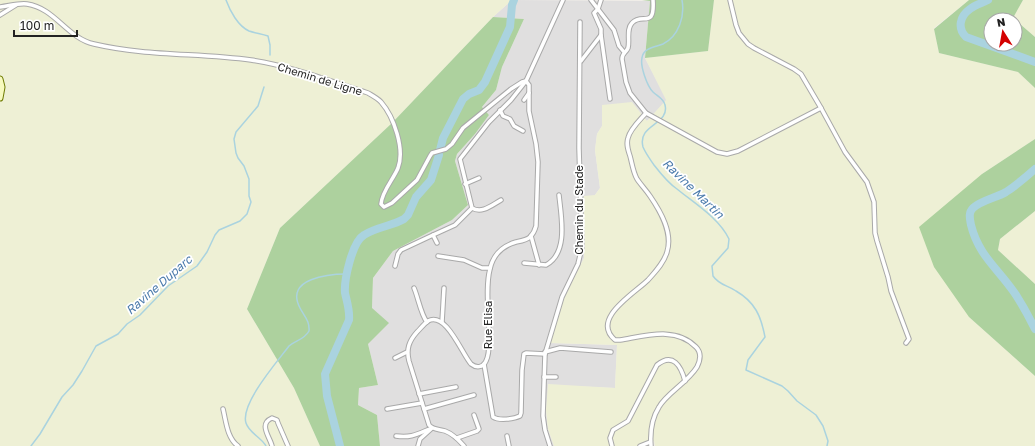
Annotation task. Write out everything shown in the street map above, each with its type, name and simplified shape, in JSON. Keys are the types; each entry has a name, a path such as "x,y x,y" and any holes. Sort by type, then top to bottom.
{"street":[{"path":"472,208 460,159 489,122 511,100 526,82 563,0"},
{"path":"591,0 614,30 619,46 624,52"},
{"path":"594,0 597,8"},
{"path":"601,0 594,13 601,29 610,99"},
{"path":"653,0 654,10 651,17 635,21 630,25 628,48 624,52 622,59 626,82 630,93 646,113 717,152 727,154 738,151 821,108"},
{"path":"730,0 736,26 743,38 754,48 798,71 805,79 845,152 860,172 871,191 874,202 876,241 891,291 909,339 906,343"},
{"path":"0,7 17,4"},
{"path":"0,15 17,4"},
{"name":"Chemin de Ligne","path":"17,4 29,4 45,11 58,20 78,39 89,43 124,50 265,62 368,93 380,100 387,110 399,141 400,154 398,166 382,198 381,204 384,207 392,203 417,180 430,156 446,149 452,144 463,128 511,89 522,82 526,82"},
{"name":"Chemin du Stade","path":"550,446 545,430 543,416 545,353 562,297 578,264 581,252 579,148 581,61 580,22"},
{"path":"581,61 601,35"},
{"path":"0,79 2,87 0,98"},
{"path":"526,82 529,85 529,111 538,162 537,218 536,226 531,236 539,265"},
{"path":"524,100 530,93"},
{"path":"500,110 503,116 510,119 514,126 523,131"},
{"path":"640,446 651,444 654,418 659,407 697,367 700,358 698,349 694,345 677,336 664,334 615,340 608,331 607,325 609,318 618,305 648,280 661,265 667,252 669,236 667,229 658,208 636,178 627,147 629,134 646,113"},
{"path":"466,184 479,178"},
{"path":"524,263 544,266 549,264 556,257 562,240 559,195"},
{"path":"472,208 479,210 484,209 501,200"},
{"path":"395,266 398,254 401,250 455,225 472,208"},
{"path":"537,218 541,214"},
{"path":"433,235 437,243"},
{"name":"Rue Elisa","path":"442,322 450,331 471,364 475,367 480,367 484,364 487,360 490,346 488,283 490,268 495,257 504,247 531,236"},
{"path":"438,256 464,260 482,268 490,268"},
{"path":"414,288 427,322"},
{"path":"432,428 427,421 407,352 411,340 427,322 435,319 442,322 444,288"},
{"path":"484,364 493,417 496,419 518,417 521,413 524,354 545,353 560,348 610,352"},
{"path":"395,358 407,352"},
{"path":"612,446 610,438 613,430 628,421 657,365 664,360 674,361 682,370 685,381"},
{"path":"544,377 556,377"},
{"path":"419,394 456,387"},
{"path":"424,409 474,395"},
{"path":"387,409 422,403"},
{"path":"223,409 230,435 234,443 238,446"},
{"path":"457,438 479,429 474,415"},
{"path":"272,446 265,428 272,418 277,420 288,446"},
{"path":"418,446 420,439 432,428"},
{"path":"396,436 414,436 432,428 445,431 457,438 464,446"},
{"path":"507,436 509,446"}],"shaded area":[{"path":"512,0 650,1 645,58 667,100 647,121 602,105 602,126 597,134 595,150 600,188 595,195 584,245 584,258 564,298 550,343 617,345 615,388 549,385 546,410 548,429 554,446 380,446 377,415 358,405 359,388 378,385 368,344 372,308 373,278 393,251 452,220 468,205 455,161 457,154 475,134 489,115 482,107 496,90 502,67 524,19 493,17"}],"green space":[{"path":"0,0 512,0 493,17 392,123 280,228 247,309 294,388 320,446 0,446"},
{"path":"642,0 714,0 708,51 645,58 650,1"},
{"path":"714,0 969,0 934,28 939,53 1018,72 1035,88 1035,139 982,174 969,317 1035,376 1035,446 655,446 654,441 643,446 554,446 548,429 546,410 548,384 615,388 617,345 549,343 564,298 584,258 584,196 595,195 600,188 595,150 597,134 602,126 602,105 632,102 647,121 666,100 645,58 708,51"},
{"path":"969,0 1023,0 1016,12 983,12 983,52 1023,52 1023,27 1035,37 1035,88 1018,72 939,53 934,29"},
{"path":"1023,0 1035,0 1035,37 1023,27 1023,12 1016,12"},
{"path":"493,17 524,19 502,67 496,90 482,107 489,115 475,134 457,154 455,161 468,205 452,220 393,251 373,278 372,308 389,323 368,344 378,385 359,388 358,405 377,415 380,446 320,446 294,388 247,309 280,228 392,123"},
{"path":"1035,139 1035,211 1000,239 998,250 1035,284 1035,376 969,317 934,267 919,227 982,174"},
{"path":"1035,211 1035,284 998,250 1000,239"}],"waterway":[{"name":"Ravine Duparc","path":"226,0 232,13 241,26 249,31 268,36 270,55"},
{"path":"440,150 443,138 463,99 469,94 479,90 485,82 510,27 512,5 514,0"},
{"name":"Ravine Martin","path":"682,0 682,19 677,31 669,40 647,50 643,55 642,66 646,81 653,92 663,101 665,105 663,117 649,129 642,139 643,147 654,165 665,178 713,218 725,231 729,239 728,248 712,266 713,276 715,279 743,295 748,300 759,316 765,337 748,360 746,370 782,386 797,401 816,415 823,426 828,441 827,446"},
{"path":"988,0 976,5 964,15 961,22 961,30 963,34 966,37 1035,62"},
{"name":"Ravine Duparc","path":"31,446 62,397 73,385 96,346 118,334 127,324 140,315 168,286 197,266 207,252 219,230 240,221 247,214 251,202 249,196 249,179 244,166 236,153 234,139 236,132 258,106 264,87"},
{"path":"340,446 327,396 325,374 349,320 349,310 345,287 347,271 352,253 364,235 404,219 408,215 416,197 431,180 439,155"},
{"path":"1035,169 1006,192 977,205 970,212 971,225 979,246 1010,286 1035,329"},
{"path":"266,446 252,432 246,423 248,405 261,383 289,346 302,338 309,331 308,321 300,308 297,298 298,290 303,284 320,277 347,274"}]}
